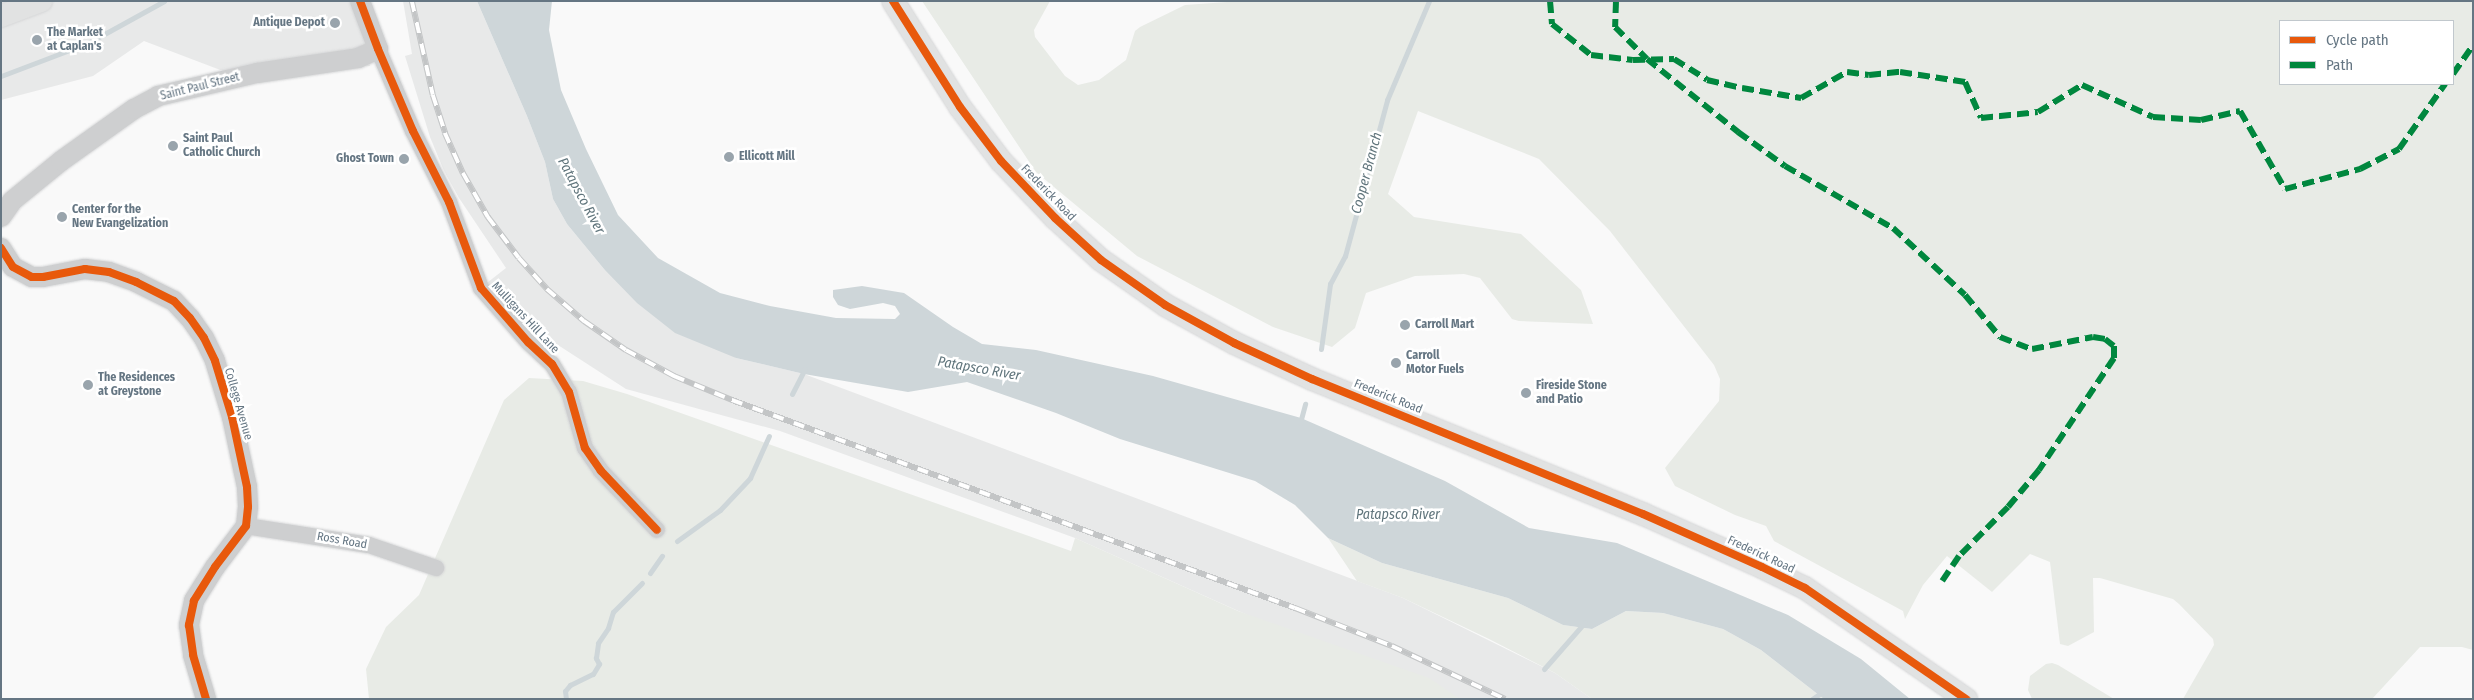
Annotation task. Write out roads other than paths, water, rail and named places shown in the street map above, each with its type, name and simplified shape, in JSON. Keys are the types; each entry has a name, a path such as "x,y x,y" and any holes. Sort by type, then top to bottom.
{"main road":[{"path":"1,16 41,1"},
{"name":"Frederick Road","path":"893,1 960,107 1001,161 1055,218 1101,260 1165,305 1234,343 1312,378 1643,514 1762,566 1812,593 1966,699"}],"street":[{"path":"360,1 378,49"},
{"name":"Saint Paul Street","path":"1,216 12,201 61,160 134,109 158,96 256,73 358,58 378,49"},
{"name":"Mulligans Hill Lane","path":"378,49 413,131 449,202 481,288 528,342 552,364 569,392 585,448 601,471 657,530"},
{"name":"College Avenue","path":"1,248 13,267 32,277 43,278 85,269 109,272 158,292 174,302 190,318 204,338 214,362 232,418 247,487 246,526"},
{"path":"206,699 194,655 189,625 194,601 215,566 246,526"},
{"name":"Ross Road","path":"246,526 369,545 436,568"}],"water":[{"name":"Patapsco River","path":"477,1 552,1 549,30 561,90 586,149 618,215 658,258 720,293 770,306 836,318 895,319 900,314 895,306 883,303 850,309 838,305 833,297 833,290 862,286 904,293 953,327 982,344 1036,350 1153,376 1301,418 1445,481 1529,528 1617,543 1788,615 1861,659 1910,699 1824,699 1761,650 1723,629 1663,613 1626,611 1592,629 1563,625 1508,598 1382,563 1328,538 1295,505 1255,481 1120,439 1056,413 967,382 908,392 804,374 736,358 675,333 637,303 604,269 567,224 553,199 545,162"}],"waterway":[{"path":"1,76 88,43 164,1"},
{"name":"Cooper Branch","path":"1321,349 1330,284 1345,256 1387,100 1429,1"},
{"path":"792,394 805,369"},
{"name":"Cooper Branch","path":"1300,423 1305,404"},
{"path":"677,541 720,510 750,478 769,436"},
{"path":"650,573 662,556"},
{"path":"566,699 565,691 570,685 593,674 599,664 596,658 598,643 608,628 613,612 642,583"},
{"path":"1544,669 1585,622"},
{"path":"1812,699 1824,691"}],"railway":[{"path":"412,1 433,95 445,133 463,173 488,217 519,258 547,289 584,321 626,350 674,376 732,400 1295,608 1392,646 1505,699"}],"place":[{"name":"Antique Depot","path":"335,23"},
{"name":"The Market at Caplan's","path":"37,40"},
{"name":"Saint Paul Catholic Church","path":"173,146"},
{"name":"Ellicott Mill","path":"729,157"},
{"name":"Ghost Town","path":"404,159"},
{"name":"Center for the New Evangelization","path":"62,217"},
{"name":"Carroll Mart","path":"1405,325"},
{"name":"Carroll Motor Fuels","path":"1396,363"},
{"name":"The Residences at Greystone","path":"88,385"},
{"name":"Fireside Stone and Patio","path":"1526,393"}]}
